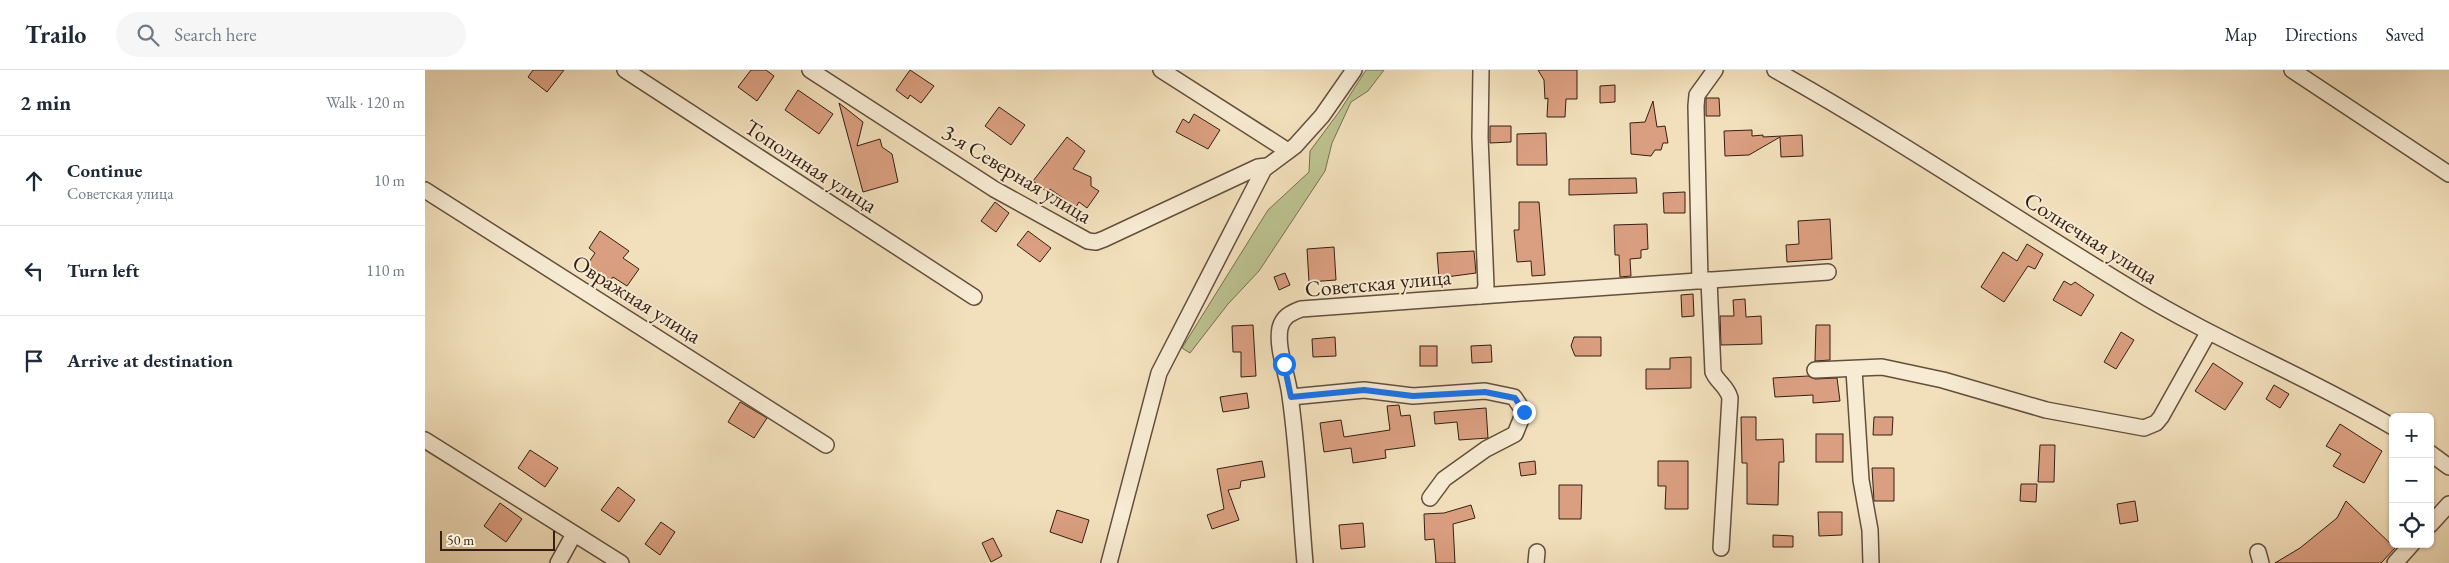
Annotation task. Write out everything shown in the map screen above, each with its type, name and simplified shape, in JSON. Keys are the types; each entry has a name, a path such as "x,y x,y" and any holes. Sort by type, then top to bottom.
{"street":[{"name":"Тополиная улица","path":"625,70 974,297"},
{"name":"3-я Северная улица","path":"810,70 994,190 1088,241 1096,242 1104,239 1258,167 1267,166"},
{"path":"1161,70 1288,151"},
{"path":"1109,563 1159,373 1218,263 1252,190 1267,166 1288,151 1321,116 1354,70"},
{"path":"1481,70 1482,294 1828,272"},
{"path":"1715,70 1697,95 1696,106 1705,281 1713,372 1715,379 1728,390 1730,398 1721,548"},
{"name":"Солнечная улица","path":"1775,70 1949,173 2132,290 2208,333 2298,375 2389,425"},
{"path":"2292,70 2449,174"},
{"name":"Овражная улица","path":"425,190 826,445"},
{"name":"Советская улица","path":"1305,563 1291,397 1280,330 1283,320 1290,313 1329,306 1482,294"},
{"path":"1815,370 1854,370 1882,367 1919,374 2046,410 2144,428 2150,426 2161,417 2208,333"},
{"path":"1854,370 1861,480 1870,530 1871,563"},
{"path":"1291,397 1364,390 1413,396 1485,392 1515,398 1524,412 1515,434 1486,449 1444,479 1430,498"},
{"path":"425,440 621,563"},
{"path":"2434,456 2449,467"},
{"path":"2434,521 2449,504"},
{"path":"558,563 574,534"},
{"path":"2395,563 2408,548"}],"green space":[{"path":"1366,70 1384,70 1368,91 1351,102 1332,143 1325,171 1259,271 1228,304 1190,353 1182,348 1268,210 1309,172 1310,151 1339,112"}],"building":[{"path":"533,70 564,70 547,92 528,77"},
{"path":"751,70 766,70 774,76 757,101 738,87"},
{"path":"910,70 934,86 921,103 910,95 908,99 896,90"},
{"path":"1538,70 1577,70 1577,99 1566,99 1565,117 1547,117 1548,98 1545,99 1544,80"},
{"path":"1615,85 1615,102 1600,103 1600,86"},
{"path":"798,90 833,114 819,134 785,110"},
{"path":"1706,98 1719,98 1720,116 1706,116"},
{"path":"1653,101 1657,127 1665,126 1668,143 1663,143 1661,150 1655,150 1651,156 1631,154 1630,123 1645,122"},
{"path":"839,103 863,122 857,146 880,139 882,147 892,154 898,182 863,192"},
{"path":"999,107 1025,125 1011,145 985,126"},
{"path":"1194,114 1220,130 1208,149 1176,132 1183,119 1189,123"},
{"path":"1490,126 1511,126 1511,142 1490,143"},
{"path":"1752,130 1752,136 1802,135 1803,156 1781,157 1780,137 1749,155 1725,156 1724,131"},
{"path":"1546,133 1547,165 1517,165 1517,134"},
{"path":"1067,137 1085,151 1073,169 1091,177 1091,186 1099,191 1087,208 1079,202 1076,207 1050,189 1047,192 1033,181"},
{"path":"1636,178 1637,193 1569,195 1569,179"},
{"path":"1685,192 1685,213 1664,213 1663,193"},
{"path":"995,202 1009,213 996,232 981,221"},
{"path":"1519,202 1539,202 1545,275 1532,276 1531,261 1517,262 1514,230 1519,230"},
{"path":"1830,219 1832,259 1787,262 1786,245 1799,244 1798,221"},
{"path":"1647,224 1648,249 1641,250 1641,258 1630,259 1631,276 1620,277 1619,255 1615,255 1614,225"},
{"path":"600,231 629,251 623,258 639,269 627,286 613,277 610,281 587,265 595,253 589,248"},
{"path":"1028,231 1051,248 1040,262 1017,245"},
{"path":"2027,244 2043,254 2035,269 2028,266 2004,302 1981,287 2003,252 2017,261"},
{"path":"1334,247 1336,280 1309,282 1307,249"},
{"path":"1474,251 1476,273 1439,278 1437,253"},
{"path":"1285,273 1290,285 1279,290 1274,277"},
{"path":"2064,281 2071,285 2075,282 2094,295 2081,316 2053,300"},
{"path":"1693,294 1694,316 1682,317 1681,295"},
{"path":"1745,299 1746,317 1761,316 1762,344 1721,345 1720,316 1734,316 1733,300"},
{"path":"1253,325 1256,376 1241,377 1241,352 1233,352 1232,326"},
{"path":"1816,325 1830,325 1830,360 1815,361"},
{"path":"2121,332 2134,340 2116,369 2104,362"},
{"path":"1335,337 1336,356 1313,357 1312,339"},
{"path":"1574,337 1601,337 1601,356 1575,356 1571,346"},
{"path":"1491,345 1492,362 1472,363 1471,346"},
{"path":"1420,346 1437,346 1437,366 1420,366"},
{"path":"1691,357 1691,388 1646,389 1646,369 1670,369 1670,358"},
{"path":"2213,363 2243,383 2225,410 2195,391"},
{"path":"1808,376 1815,379 1837,378 1840,401 1813,403 1813,395 1775,397 1773,378"},
{"path":"2274,385 2289,394 2280,408 2266,399"},
{"path":"1247,393 1249,408 1223,412 1220,397"},
{"path":"740,402 767,418 754,438 728,422"},
{"path":"1399,405 1401,416 1410,415 1415,446 1385,450 1386,458 1353,463 1351,448 1324,452 1320,423 1341,420 1344,437 1390,430 1387,406"},
{"path":"1486,408 1488,438 1459,440 1457,422 1435,424 1434,412"},
{"path":"1741,417 1756,417 1756,440 1783,439 1784,462 1779,462 1778,505 1747,504 1747,463 1742,463"},
{"path":"1874,417 1893,417 1892,435 1873,435"},
{"path":"2340,424 2382,451 2364,483 2333,466 2341,454 2326,446"},
{"path":"1816,434 1843,434 1843,462 1816,462"},
{"path":"2040,445 2055,445 2054,482 2038,482"},
{"path":"530,450 558,468 545,487 518,468"},
{"path":"1262,461 1265,477 1241,481 1240,488 1228,490 1239,520 1212,529 1207,515 1224,509 1217,469"},
{"path":"1535,461 1536,474 1521,476 1519,463"},
{"path":"1658,461 1688,461 1688,509 1665,509 1666,486 1658,486"},
{"path":"1872,468 1894,468 1894,501 1874,501"},
{"path":"2021,484 2037,484 2036,502 2020,501"},
{"path":"1559,485 1582,485 1581,519 1559,519"},
{"path":"618,487 635,500 619,522 601,510"},
{"path":"2135,501 2138,521 2120,524 2117,504"},
{"path":"2346,501 2389,542 2389,548 2395,548 2381,563 2275,563 2300,548 2337,518"},
{"path":"500,503 522,519 506,542 484,526"},
{"path":"1471,505 1475,518 1453,524 1455,563 1436,563 1434,539 1425,540 1424,514 1444,513"},
{"path":"1057,510 1089,520 1082,543 1050,532"},
{"path":"1818,512 1842,512 1842,535 1819,536"},
{"path":"661,522 675,532 660,555 645,544"},
{"path":"1363,523 1365,547 1341,549 1339,525"},
{"path":"1773,535 1793,536 1793,547 1773,547"},
{"path":"993,538 1002,556 991,562 982,543"}],"route":[{"path":"1284,364 1291,397 1364,390 1413,396 1485,392 1505,394 1515,398 1524,412"}]}
